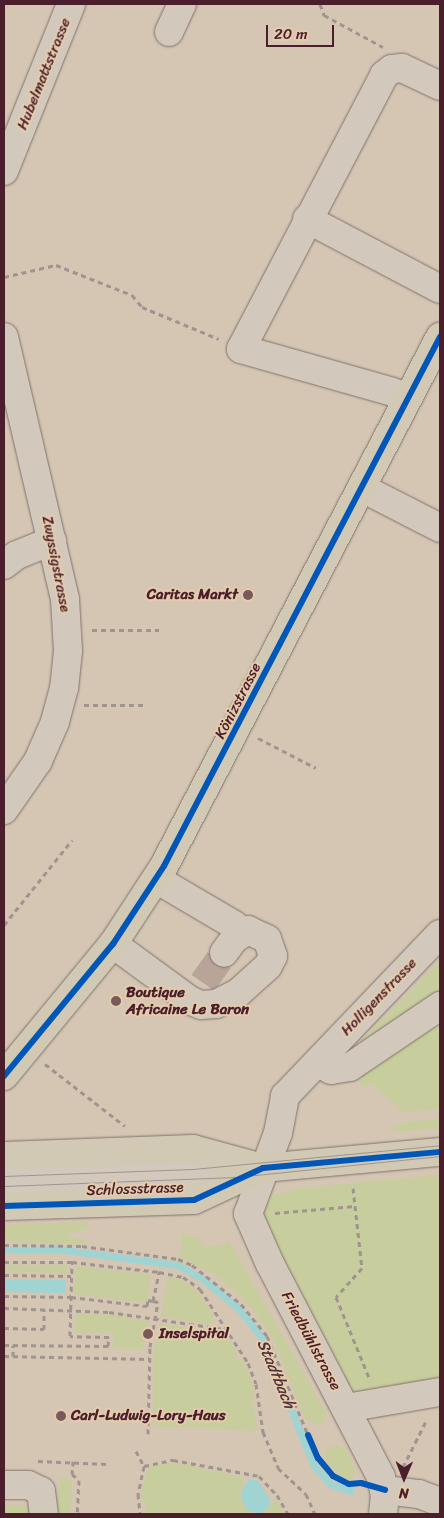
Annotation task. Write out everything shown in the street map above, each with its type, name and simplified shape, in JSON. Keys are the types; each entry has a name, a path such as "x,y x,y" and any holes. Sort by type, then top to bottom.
{"main road":[{"name":"Könizstrasse","path":"4,1076 28,1050 116,939 156,879 208,786 440,338"},
{"name":"Schlossstrasse","path":"4,1156 193,1149 263,1168"},
{"name":"Schlossstrasse","path":"4,1206 194,1200 263,1168 440,1152"}],"street":[{"name":"Hubelmattstrasse","path":"4,171 71,4"},
{"path":"169,32 182,4"},
{"path":"393,392 241,349 307,219 384,75 402,68 440,86"},
{"path":"307,219 440,289"},
{"name":"Zwyssigstrasse","path":"4,337 52,541 68,629 64,688 55,722 38,761 4,810"},
{"path":"362,488 440,528"},
{"path":"4,565 32,548 52,541"},
{"path":"156,879 234,925 241,932"},
{"path":"116,939 191,1001 201,1005 216,1004 238,993 268,966 273,956 267,939 255,931 241,932 224,954"},
{"name":"Holligenstrasse","path":"263,1168 278,1133 285,1096 440,934"},
{"path":"116,939 188,987 194,989 203,983"},
{"path":"319,1061 331,1070 350,1067 440,1006"},
{"path":"4,1181 183,1175 263,1168"},
{"name":"Friedbühlstrasse","path":"263,1168 248,1214 252,1227 346,1408 384,1502"},
{"path":"346,1408 435,1403"},
{"path":"4,1485 36,1487 44,1496 44,1514"},
{"path":"384,1502 419,1494 440,1502"}],"path":[{"path":"320,4 324,15 386,48"},
{"path":"4,276 56,264 132,295 142,307 222,341"},
{"path":"82,630 159,630"},
{"path":"88,705 144,705"},
{"path":"4,925 72,840"},
{"path":"28,1050 141,1140 150,1151"},
{"path":"353,1188 362,1268 336,1297 374,1389"},
{"path":"271,1214 355,1206"},
{"path":"4,1245 82,1246 178,1259 192,1265 241,1304 267,1336 312,1443"},
{"path":"4,1262 72,1262 159,1272 182,1277 200,1289 224,1329 248,1363 256,1384 263,1432 278,1468 306,1494 315,1514"},
{"path":"4,1345 108,1346 109,1337 70,1336 72,1262"},
{"path":"153,1301 159,1272"},
{"path":"4,1275 72,1276"},
{"path":"4,1296 71,1297 147,1306 148,1300 158,1302 150,1359 148,1434"},
{"path":"4,1308 71,1309 224,1329"},
{"path":"4,1328 44,1329 44,1309"},
{"path":"13,1345 13,1356"},
{"path":"4,1356 150,1359"},
{"path":"403,1467 435,1403"},
{"path":"136,1451 144,1466 138,1494 140,1514"},
{"path":"144,1466 173,1460 259,1476 277,1495 288,1514"},
{"path":"35,1461 73,1461 106,1464"},
{"path":"73,1461 72,1474 79,1480 77,1514"}],"green space":[{"path":"440,961 440,1109 404,1112 370,1083 366,1088 352,1076 347,1056"},
{"path":"440,1119 440,1128 388,1132 403,1123"},
{"path":"440,1175 440,1379 356,1396 265,1222 264,1205 272,1196 300,1188"},
{"path":"87,1222 87,1230 69,1232 69,1238 85,1239 85,1243 4,1242 4,1225"},
{"path":"183,1232 201,1240 202,1245 218,1247 229,1240 327,1415 322,1424 316,1425 305,1418 274,1340 252,1308 217,1276 180,1256"},
{"path":"4,1265 67,1265 67,1273 4,1271"},
{"path":"77,1266 150,1275 147,1303 74,1294"},
{"path":"168,1276 182,1280 198,1292 213,1314 213,1322 205,1324 161,1316"},
{"path":"76,1313 114,1315 149,1321 143,1349 113,1348 114,1333 76,1332"},
{"path":"160,1323 225,1335 238,1353 234,1357 238,1361 241,1358 245,1364 253,1386 255,1404 252,1404 258,1427 255,1431 153,1426 153,1357"},
{"path":"344,1447 356,1471 351,1479 342,1477 327,1463 325,1452 327,1448"},
{"path":"174,1462 244,1478 240,1500 250,1514 144,1514 147,1504 142,1504 141,1493 148,1467"},
{"path":"60,1477 72,1480 70,1514 56,1514"},
{"path":"275,1498 285,1514 262,1514 268,1511"},
{"path":"4,1505 26,1505 32,1514 4,1514"}],"water":[{"path":"4,1279 66,1280 66,1293 4,1292"},
{"path":"249,1479 257,1480 270,1499 269,1507 260,1514 248,1511 242,1500 242,1490"}],"waterway":[{"name":"Stadtbach","path":"4,1250 57,1249 177,1265 203,1279 238,1308 262,1338 314,1466 330,1484 351,1491"}],"tunnel":[{"path":"203,983 224,953"}],"tram line":[{"path":"4,1176 193,1169 440,1145"},
{"path":"4,1186 236,1177 440,1156"}],"cycle path":[{"path":"4,1076 113,944 164,866 440,337"},
{"path":"4,1206 194,1200 263,1168 440,1152"},
{"path":"308,1435 318,1458 333,1476 349,1484 361,1483 385,1490"}],"place":[{"name":"Caritas Markt","path":"248,595"},
{"name":"Boutique Africaine Le Baron","path":"116,1001"},
{"name":"Inselspital","path":"148,1334"},
{"name":"Carl-Ludwig-Lory-Haus","path":"61,1416"}]}
